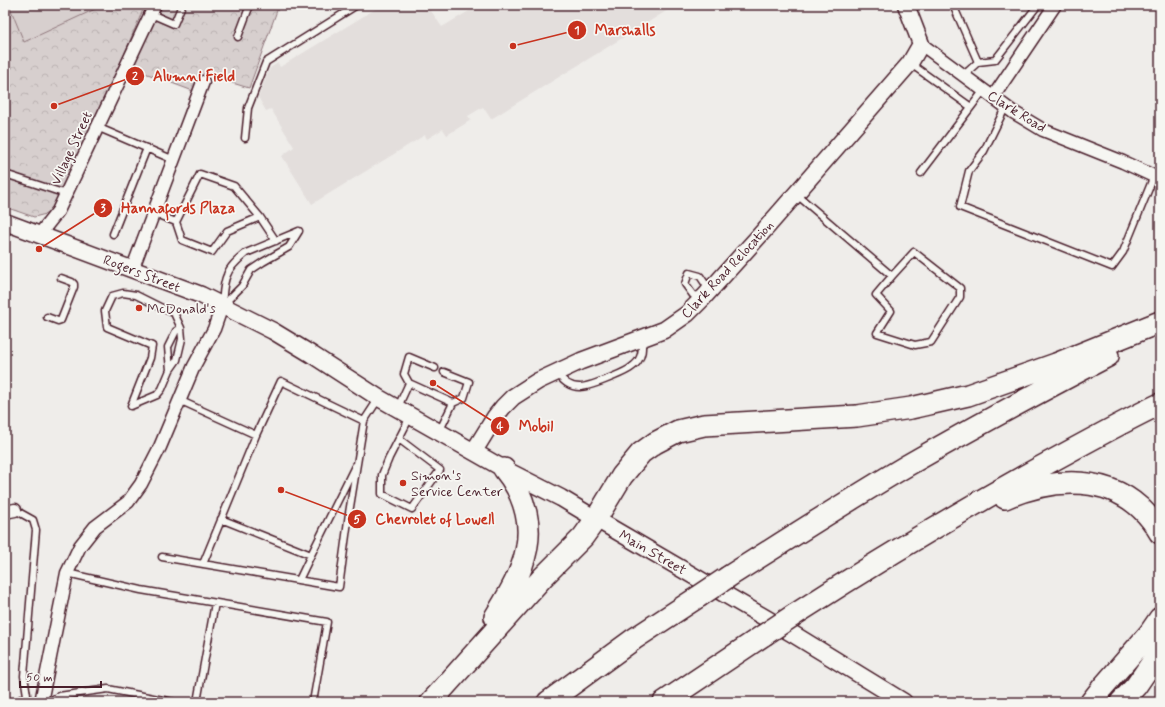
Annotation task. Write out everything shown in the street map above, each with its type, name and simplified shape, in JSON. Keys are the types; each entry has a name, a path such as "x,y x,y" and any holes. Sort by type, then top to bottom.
{"highway":[{"path":"431,702 543,577 583,537 596,519 622,476 641,454 655,443 678,431 704,425 857,416 911,408 968,395 1056,364 1160,322"},
{"path":"548,702 634,639 835,509 980,424 1117,351 1160,330"},
{"path":"664,702 794,615 931,530 1062,456 1160,404"},
{"path":"469,659 506,600 522,567 527,551 528,528 523,502 516,487 504,469"},
{"path":"931,530 1009,496 1048,485 1081,483 1104,487 1122,494 1145,512 1160,533"},
{"path":"1085,702 1097,695 1149,634 1160,618"},
{"path":"1121,702 1131,694 1160,651"}],"main road":[{"path":"906,5 921,44"},
{"name":"Clark Road Relocation","path":"474,451 495,417 513,397 557,371 664,330 687,314 796,194 910,63 921,44"},
{"name":"Rogers Street","path":"5,222 201,296 272,331 404,412"},
{"name":"Main Street","path":"404,412 504,469 561,498 786,630 904,702"}],"street":[{"path":"988,94 1055,5"},
{"name":"Village Street","path":"39,235 58,211 153,9"},
{"name":"Clark Road","path":"921,44 1013,112 1043,130 1157,177"},
{"path":"132,270 203,82"},
{"path":"41,702 67,573 80,546 95,527 128,502 141,484 160,447 194,366 214,329 222,306"}],"lane":[{"path":"153,9 174,24 182,5"},
{"path":"238,37 250,5"},
{"path":"245,138 248,108 266,62 357,5"},
{"path":"953,5 978,62"},
{"path":"964,76 978,62 995,60 1038,5"},
{"path":"910,63 971,107"},
{"path":"921,173 971,107 988,94"},
{"path":"1006,106 984,151 969,171 960,207 1112,267 1123,252 1157,177"},
{"path":"97,127 174,160"},
{"path":"113,234 147,148"},
{"path":"5,174 66,194"},
{"path":"260,217 227,231 212,252 182,240 176,222 200,174 234,186 260,217 276,241"},
{"path":"796,194 892,276"},
{"path":"154,213 176,222"},
{"path":"299,231 289,247 252,270 242,286 222,306 226,276 233,265 246,253 299,231"},
{"path":"914,252 960,288 960,297 931,342 915,345 878,333 891,311 876,295 892,276 914,252"},
{"path":"47,317 58,321 61,320 74,286 72,282 61,278"},
{"path":"123,293 136,295 174,313 181,328 182,339 177,360 170,370 162,389 157,395 132,406 150,358 152,346 107,327 105,311 112,296 123,293"},
{"path":"170,370 168,347 176,331 181,328"},
{"path":"557,371 561,380 570,385 580,387 592,385 630,369 638,362 642,354 642,338"},
{"path":"436,368 409,357 404,374 409,383 453,403"},
{"path":"440,432 453,403 464,398 469,382 444,372"},
{"path":"203,564 256,435 281,381 364,421"},
{"path":"399,439 440,470 412,509 382,494 382,475 399,439 409,383"},
{"path":"162,557 339,587 364,421 379,398"},
{"path":"179,400 256,435"},
{"path":"299,580 357,460"},
{"path":"10,511 33,520 36,530 24,676 27,695 18,702"},
{"path":"221,519 311,555"},
{"path":"67,573 141,590 327,622 313,702"},
{"path":"197,702 215,603"},
{"path":"48,702 59,696 108,689 173,702"}],"shaded area":[{"path":"382,5 427,5 442,27 479,5 676,5 491,119 483,107 468,116 471,120 447,135 443,129 427,139 425,135 312,204 282,156 294,147 271,109 266,111 258,97 270,68 278,63 280,67"}],"green space":[{"path":"5,5 145,5 58,211 34,217 5,207"},
{"path":"9,5 104,5 24,42"},
{"path":"160,5 279,5 249,88 206,75 193,91 129,67"}],"place":[{"name":"Marshalls","path":"513,46"},
{"name":"Alumni Field","path":"54,106"},
{"name":"Hannafords Plaza","path":"39,249"},
{"name":"McDonald's","path":"139,308"},
{"name":"Mobil","path":"433,383"},
{"name":"Simon's Service Center","path":"403,483"},
{"name":"Chevrolet of Lowell","path":"281,490"}]}
